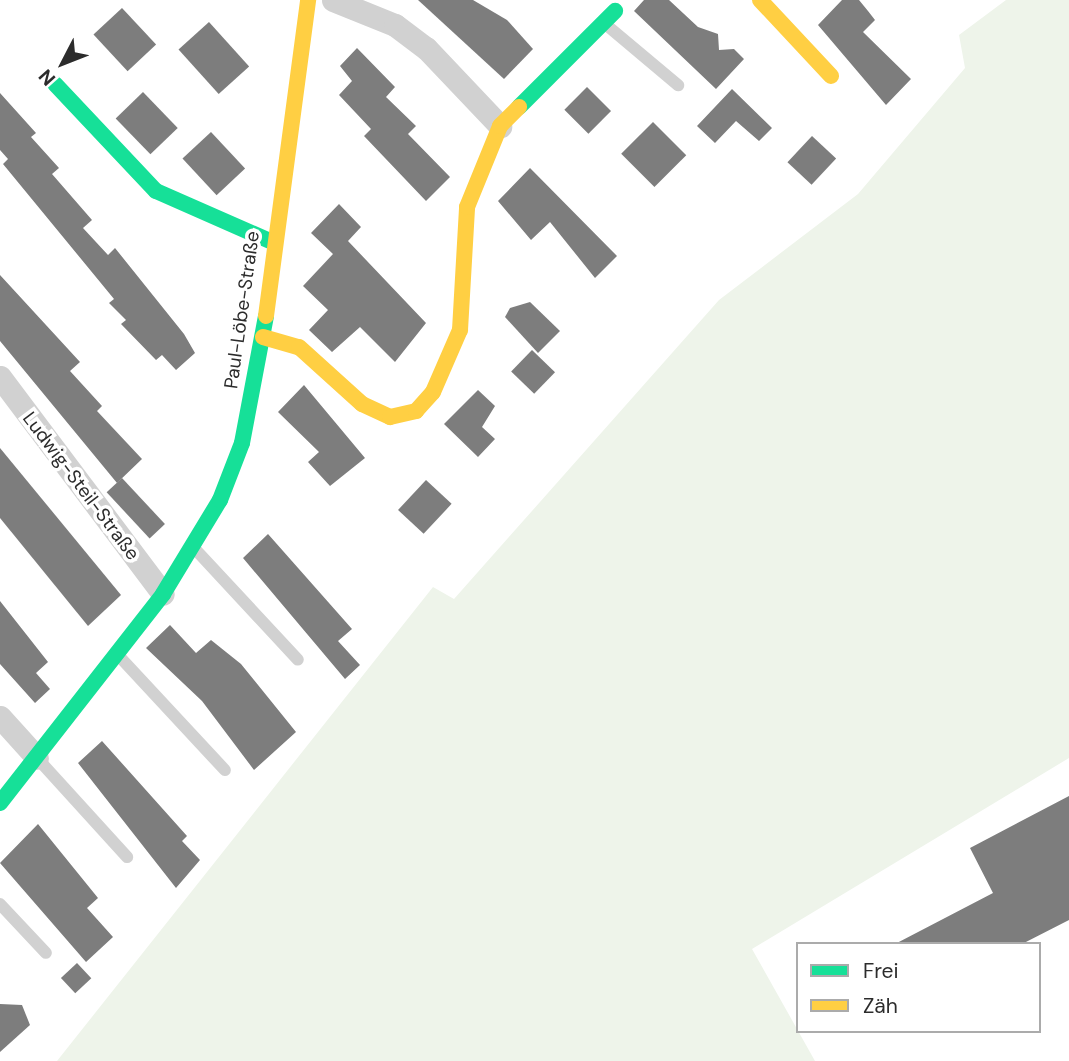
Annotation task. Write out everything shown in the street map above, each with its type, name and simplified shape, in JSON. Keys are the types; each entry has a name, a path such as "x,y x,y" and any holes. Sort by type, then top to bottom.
{"street":[{"name":"Paul-Löbe-Straße","path":"0,803 118,655 195,549 242,443 263,337 272,243 308,0"},
{"path":"333,0 395,26 426,48 500,126"},
{"path":"760,0 831,76"},
{"path":"263,337 299,347 362,404 390,417 416,411 433,392 460,330 467,207 500,126 610,17"},
{"path":"55,84 156,191 272,243"},
{"name":"Ludwig-Steil-Straße","path":"0,377 163,594"},
{"path":"0,717 37,758"}],"lane":[{"path":"610,17 678,85"},
{"path":"195,549 298,660"},
{"path":"118,655 225,769"},
{"path":"37,758 127,857"},
{"path":"0,904 46,953"}],"shaded area":[{"path":"1006,0 1069,0 1069,758 752,949 796,1027 796,1033 799,1033 815,1061 57,1061 433,587 454,599 719,300 858,194 965,68 959,35"}],"building":[{"path":"418,0 473,0 507,20 533,49 504,79"},
{"path":"644,0 669,0 698,27 718,34 719,50 734,49 744,59 716,89 634,11"},
{"path":"842,0 859,0 875,20 863,32 911,79 886,105 818,25"},
{"path":"122,8 156,45 128,71 93,35"},
{"path":"209,22 249,67 219,94 179,49"},
{"path":"357,48 395,87 386,97 416,126 408,134 450,177 426,201 364,136 371,129 339,95 352,81 340,66"},
{"path":"587,87 611,111 588,134 564,110"},
{"path":"732,89 772,128 759,141 736,121 715,143 697,126"},
{"path":"143,92 178,128 150,154 116,118"},
{"path":"0,93 36,133 31,137 59,168 52,174 92,220 83,228 108,255 115,248 184,334 195,353 176,370 162,355 156,360 121,324 126,320 109,303 114,299 3,164 8,159 0,150"},
{"path":"653,122 686,155 654,187 621,154"},
{"path":"211,132 245,169 217,195 182,159"},
{"path":"812,136 836,159 812,185 787,162"},
{"path":"530,168 617,256 595,278 550,222 531,240 498,201"},
{"path":"339,204 361,227 348,241 426,323 395,362 360,327 332,352 309,330 328,310 303,286 333,254 311,233"},
{"path":"0,275 80,362 70,371 102,406 97,411 142,459 117,483 0,341"},
{"path":"530,302 560,331 538,353 505,317 510,308"},
{"path":"532,350 555,372 534,394 511,372"},
{"path":"304,385 365,458 330,486 308,462 319,452 278,412"},
{"path":"478,390 495,406 482,427 495,439 478,457 444,424"},
{"path":"0,448 121,595 88,626 0,518"},
{"path":"122,478 165,524 150,538 107,492"},
{"path":"426,480 452,504 424,534 398,510"},
{"path":"268,534 352,629 338,641 360,665 345,679 243,558"},
{"path":"0,601 48,662 36,673 50,689 35,703 0,664"},
{"path":"170,625 196,653 211,640 241,664 296,732 254,770 202,701 146,648"},
{"path":"102,741 187,836 182,841 200,860 176,888 78,763"},
{"path":"1069,796 1069,920 1026,942 899,942 993,893 970,848"},
{"path":"38,824 98,898 87,908 113,937 86,962 0,863"},
{"path":"77,963 91,978 75,993 61,978"},
{"path":"0,1004 22,1005 30,1025 0,1052"}],"traffic: fast":[{"path":"519,107 615,11"},
{"path":"55,84 156,191 272,242"},
{"path":"0,803 163,594 220,500 242,443 266,316"}],"traffic: slow":[{"path":"266,316 308,0"},
{"path":"760,0 831,76"},
{"path":"263,337 299,347 362,404 390,417 416,411 433,392 460,330 467,207 500,126 519,107"}]}
